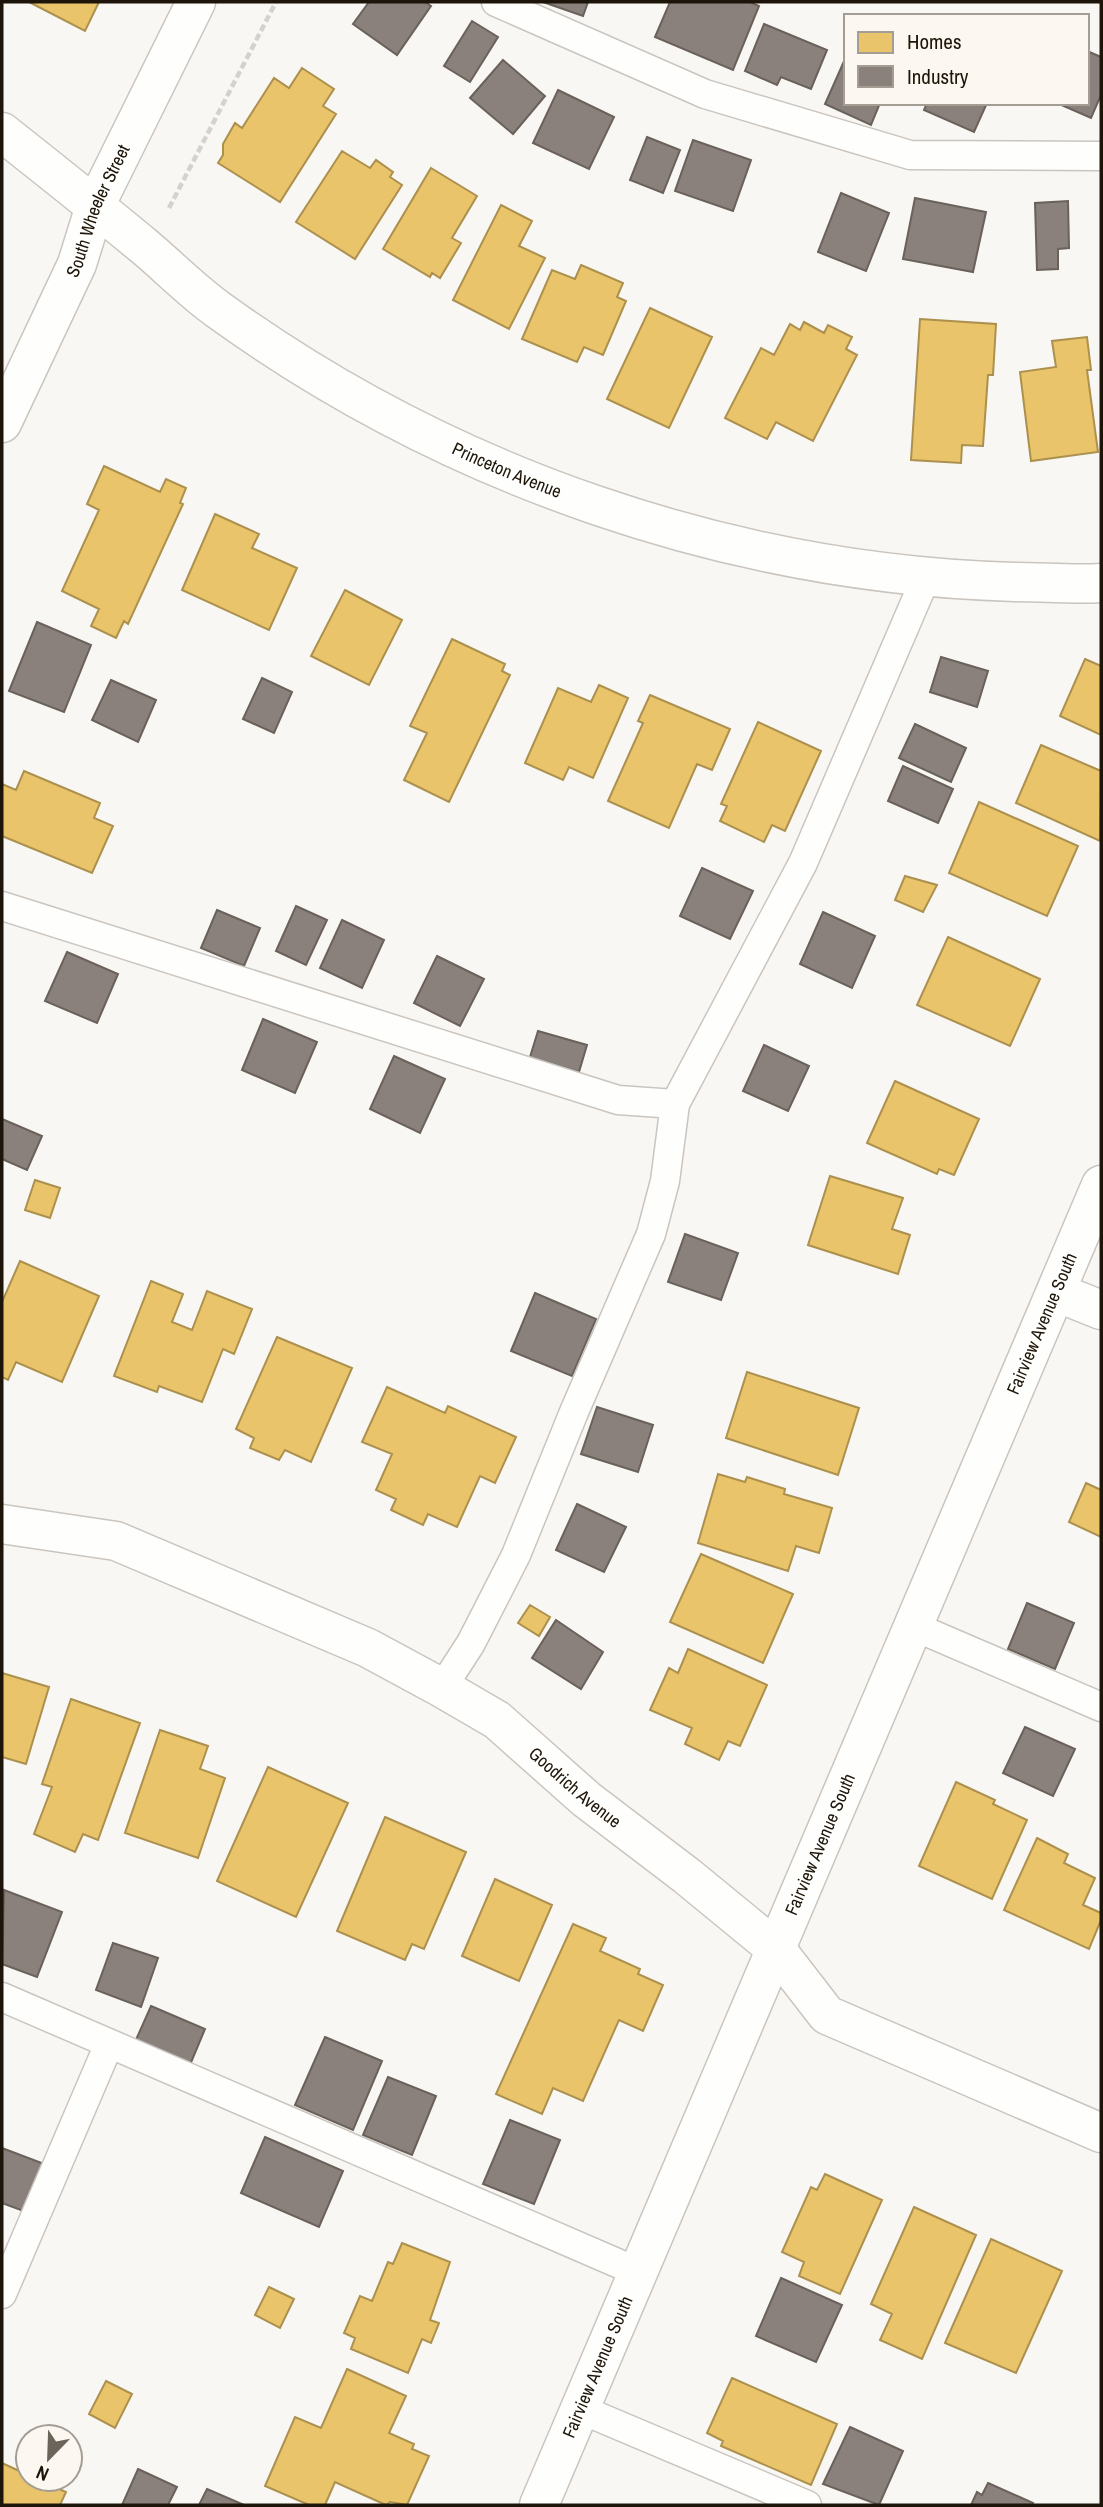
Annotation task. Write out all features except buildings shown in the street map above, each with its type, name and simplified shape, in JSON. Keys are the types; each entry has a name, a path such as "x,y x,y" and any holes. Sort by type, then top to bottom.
{"street":[{"name":"South Wheeler Street","path":"2,423 77,264 95,206 196,2"},
{"name":"Princeton Avenue","path":"2,132 218,310 325,380 439,441 557,492 679,531 804,561 926,577 1101,583"},
{"name":"Fairview Avenue South","path":"539,2505 1101,1185"},
{"path":"1056,1292 1101,1310"},
{"name":"Goodrich Avenue","path":"2,1524 116,1541 356,1643 442,1688 497,1720 586,1799 687,1876 776,1950 827,2015 1101,2133"}],"lane":[{"path":"496,2 705,94 910,155 1101,156"},
{"path":"442,1688 471,1643 516,1555 573,1412 651,1234 666,1181 675,1104 803,863 926,577"},
{"path":"2,906 618,1100 675,1104"},
{"path":"913,1626 1101,1707"},
{"path":"2,1997 638,2272"},
{"path":"2,2294 109,2044"},
{"path":"580,2409 807,2505"}],"path":[{"path":"167,212 276,2"}]}
